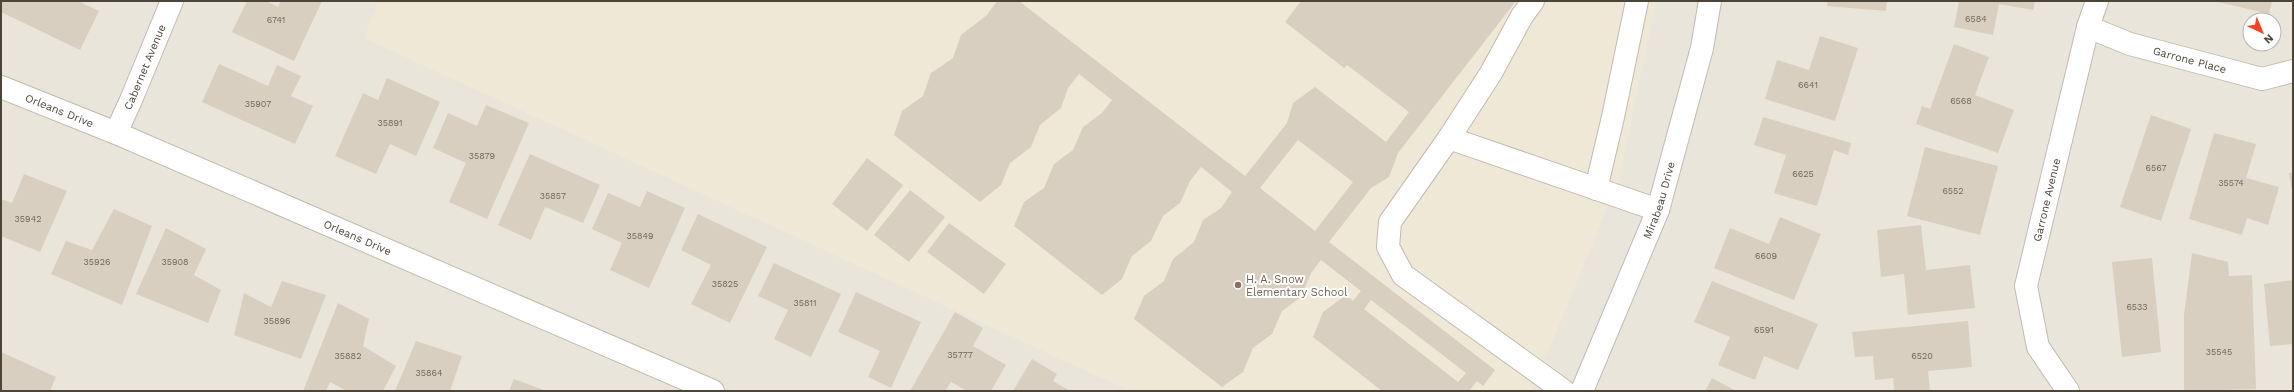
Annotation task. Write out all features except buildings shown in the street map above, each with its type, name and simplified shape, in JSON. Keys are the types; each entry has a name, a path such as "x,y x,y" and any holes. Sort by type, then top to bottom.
{"street":[{"name":"Cabernet Avenue","path":"116,133 172,1"},
{"path":"1532,1 1522,16 1491,73 1449,138 1390,222 1388,247 1403,275 1564,391"},
{"path":"1596,189 1613,118 1637,1"},
{"name":"Mirabeau Drive","path":"1582,391 1658,210 1702,48 1710,1"},
{"name":"Garrone Avenue","path":"2068,391 2038,347 2026,286 2088,27 2097,1"},
{"name":"Garrone Place","path":"2088,27 2130,44 2262,80 2293,71"},
{"name":"Orleans Drive","path":"1,87 116,133 713,391"},
{"path":"1449,138 1658,210"}],"shaded area":[{"path":"1,1 2293,1 2293,391 1,391"},
{"name":"H. A. Snow Elementary School","path":"378,1 1656,1 1619,179 1532,391 1130,391 364,38"}],"place":[{"name":"H. A. Snow Elementary School","path":"1238,285"}]}
